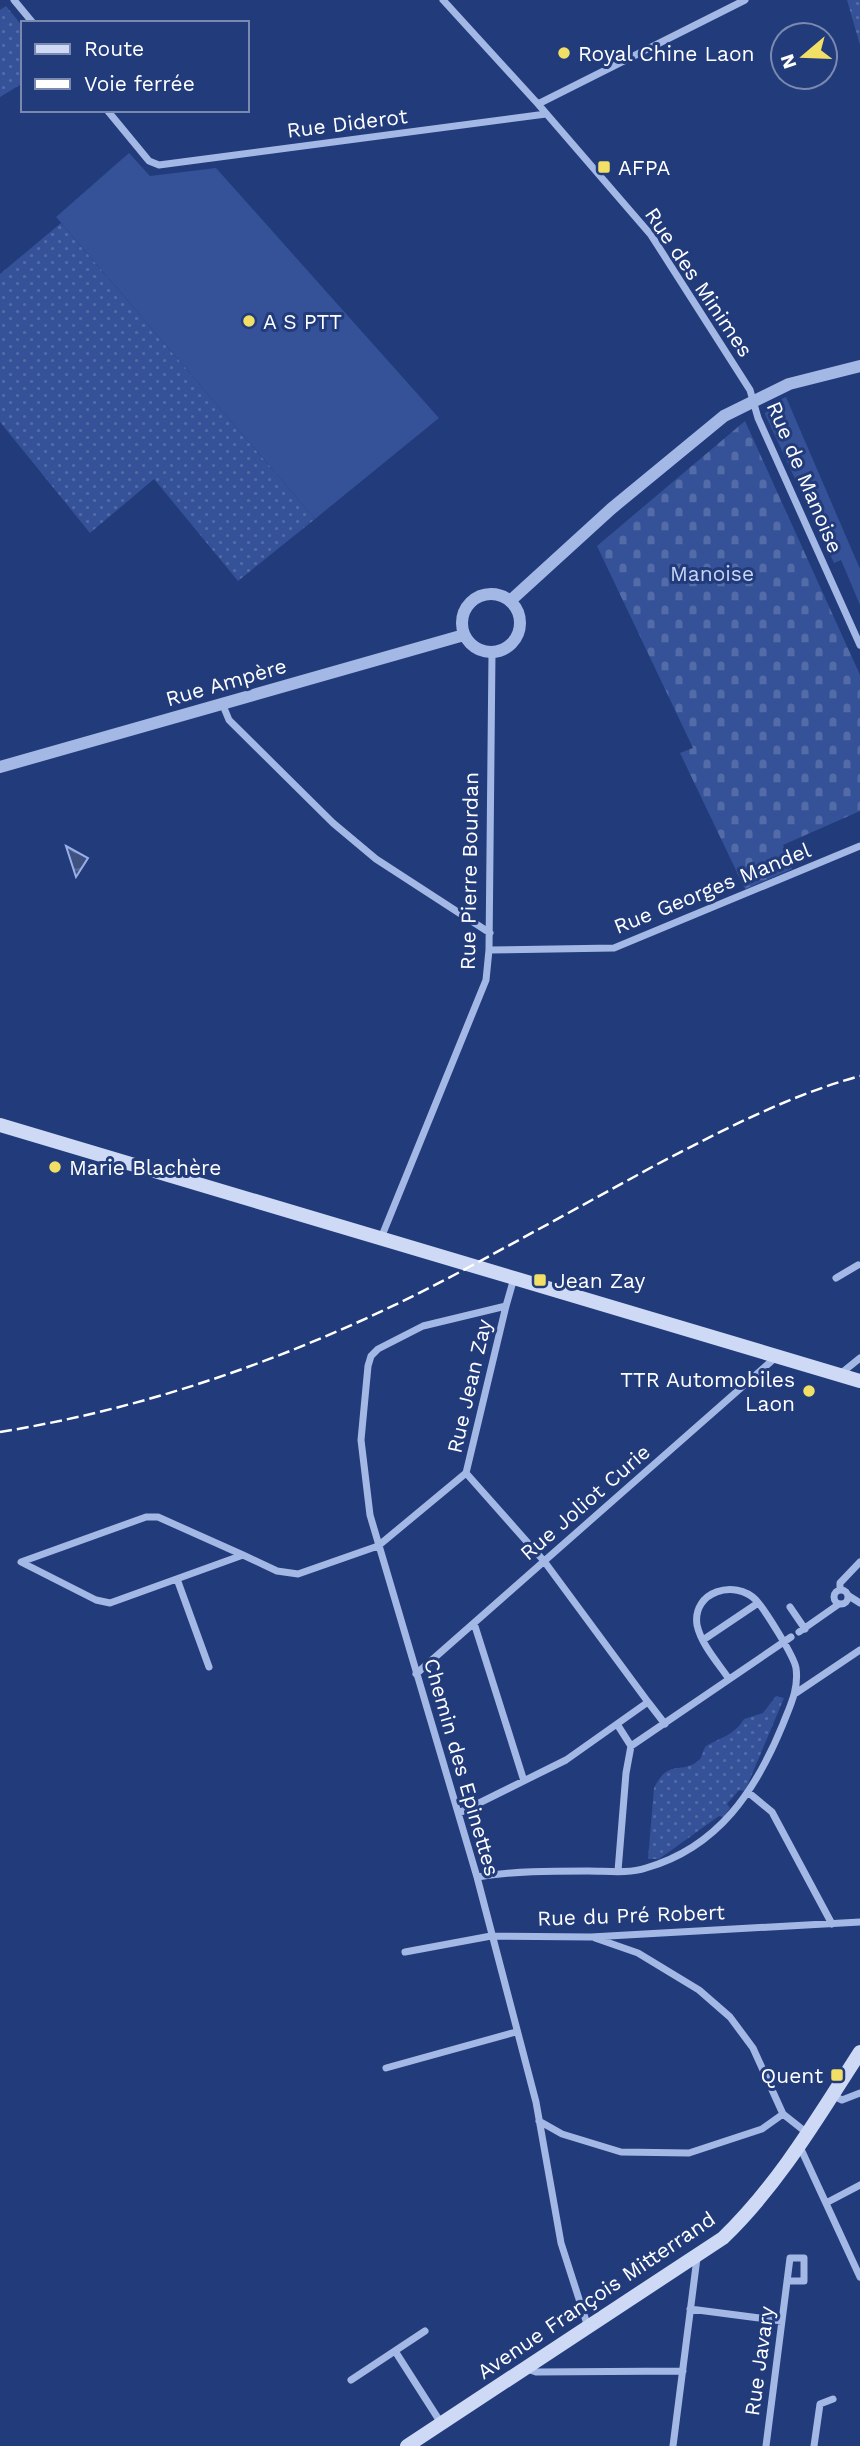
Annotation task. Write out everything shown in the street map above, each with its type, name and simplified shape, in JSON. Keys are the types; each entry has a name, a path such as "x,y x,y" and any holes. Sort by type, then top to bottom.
{"main road":[{"path":"0,1125 860,1381"},
{"name":"Avenue François Mitterrand","path":"407,2446 723,2238 764,2195 860,2052"}],"street":[{"path":"14,0 31,21"},
{"name":"Rue des Minimes","path":"443,0 538,104 651,235 750,390 753,400"},
{"path":"538,104 745,0"},
{"name":"Rue Diderot","path":"109,112 149,162 159,165 546,114"},
{"path":"510,601 611,509 724,416 789,384 860,366"},
{"name":"Rue de Manoise","path":"753,400 758,418 860,645"},
{"path":"495,594 510,601 519,616 518,633 508,647 492,653 473,647 464,635 465,608 476,598 495,594"},
{"name":"Rue Ampère","path":"0,767 464,635"},
{"name":"Rue Pierre Bourdan","path":"382,1238 486,980 489,950 492,653"},
{"path":"222,703 229,720 333,823 376,859 489,933"},
{"name":"Rue Georges Mandel","path":"489,950 614,948 860,846"},
{"path":"836,1278 859,1265"},
{"name":"Rue Jean Zay","path":"378,1546 466,1473 514,1279"},
{"name":"Chemin des Epinettes","path":"506,1306 423,1326 378,1349 371,1356 361,1440 366,1494 378,1546 477,1877 539,2121 561,2243 588,2327"},
{"name":"Rue Joliot Curie","path":"416,1674 777,1357"},
{"path":"839,1375 860,1358"},
{"path":"466,1473 544,1561 665,1724"},
{"path":"243,1555 104,1603 21,1562 153,1517 159,1517 243,1555 277,1571 298,1574 378,1546"},
{"path":"839,1604 834,1597 840,1590 840,1583 860,1562"},
{"path":"177,1579 209,1667"},
{"path":"477,1877 521,1871 643,1869 691,1848 729,1818 749,1794 796,1693 794,1662 758,1603 739,1589 710,1594 702,1602 698,1613 697,1626 703,1640 729,1679"},
{"path":"840,1590 847,1592 860,1603"},
{"path":"790,1607 802,1631 839,1604 846,1603 849,1596"},
{"path":"703,1640 758,1603"},
{"path":"474,1623 524,1781"},
{"path":"631,1746 791,1637"},
{"path":"796,1693 860,1650"},
{"path":"459,1813 566,1760 649,1702"},
{"path":"617,1724 631,1746 626,1773 618,1871"},
{"path":"749,1794 772,1812 832,1924"},
{"name":"Rue du Pré Robert","path":"405,1952 491,1936 591,1937 860,1922"},
{"path":"591,1937 638,1953 699,1990 730,2017 752,2048 783,2114 803,2139 826,2203 859,2271"},
{"path":"386,2068 516,2032"},
{"path":"832,2095 842,2099 860,2093"},
{"path":"539,2121 562,2134 621,2152 689,2153 762,2129 783,2114"},
{"path":"826,2203 860,2185"},
{"path":"673,2446 696,2258"},
{"name":"Rue Javary","path":"766,2446 788,2281"},
{"path":"690,2309 782,2321"},
{"path":"351,2380 425,2331"},
{"path":"395,2351 442,2424"},
{"path":"527,2368 536,2372 683,2371"},
{"path":"814,2446 820,2404 833,2399"}],"green space":[{"path":"847,0 860,0 860,45"},
{"path":"6,6 21,25 21,84 0,97 0,10"},
{"name":"A S PTT","path":"129,153 150,176 216,168 439,418 315,519 56,217"},
{"path":"61,223 315,519 238,581 154,479 90,533 0,422 0,274"},
{"path":"786,397 860,569 860,605 841,560 834,563 765,414 768,405"},
{"name":"Manoise","path":"745,421 860,675 860,811 783,845 792,869 745,889 680,753 693,748 597,546"},
{"path":"776,1696 784,1698 745,1791 739,1790 727,1804 730,1808 723,1817 719,1816 659,1859 648,1859 654,1788 659,1779 670,1770 698,1761 706,1746 732,1732 744,1719 763,1713"}],"water":[{"path":"66,846 88,858 76,877"}],"railway":[{"path":"0,1432 123,1406 183,1389 301,1347 415,1295 728,1128 780,1104 860,1076"}],"place":[{"name":"Royal Chine Laon","path":"564,53"},
{"name":"AFPA","path":"604,167"},
{"name":"A S PTT","path":"249,321"},
{"name":"Marie Blachère","path":"55,1167"},
{"name":"Jean Zay","path":"540,1280"},
{"name":"TTR Automobiles Laon","path":"809,1391"},
{"name":"Quent","path":"837,2075"}]}
